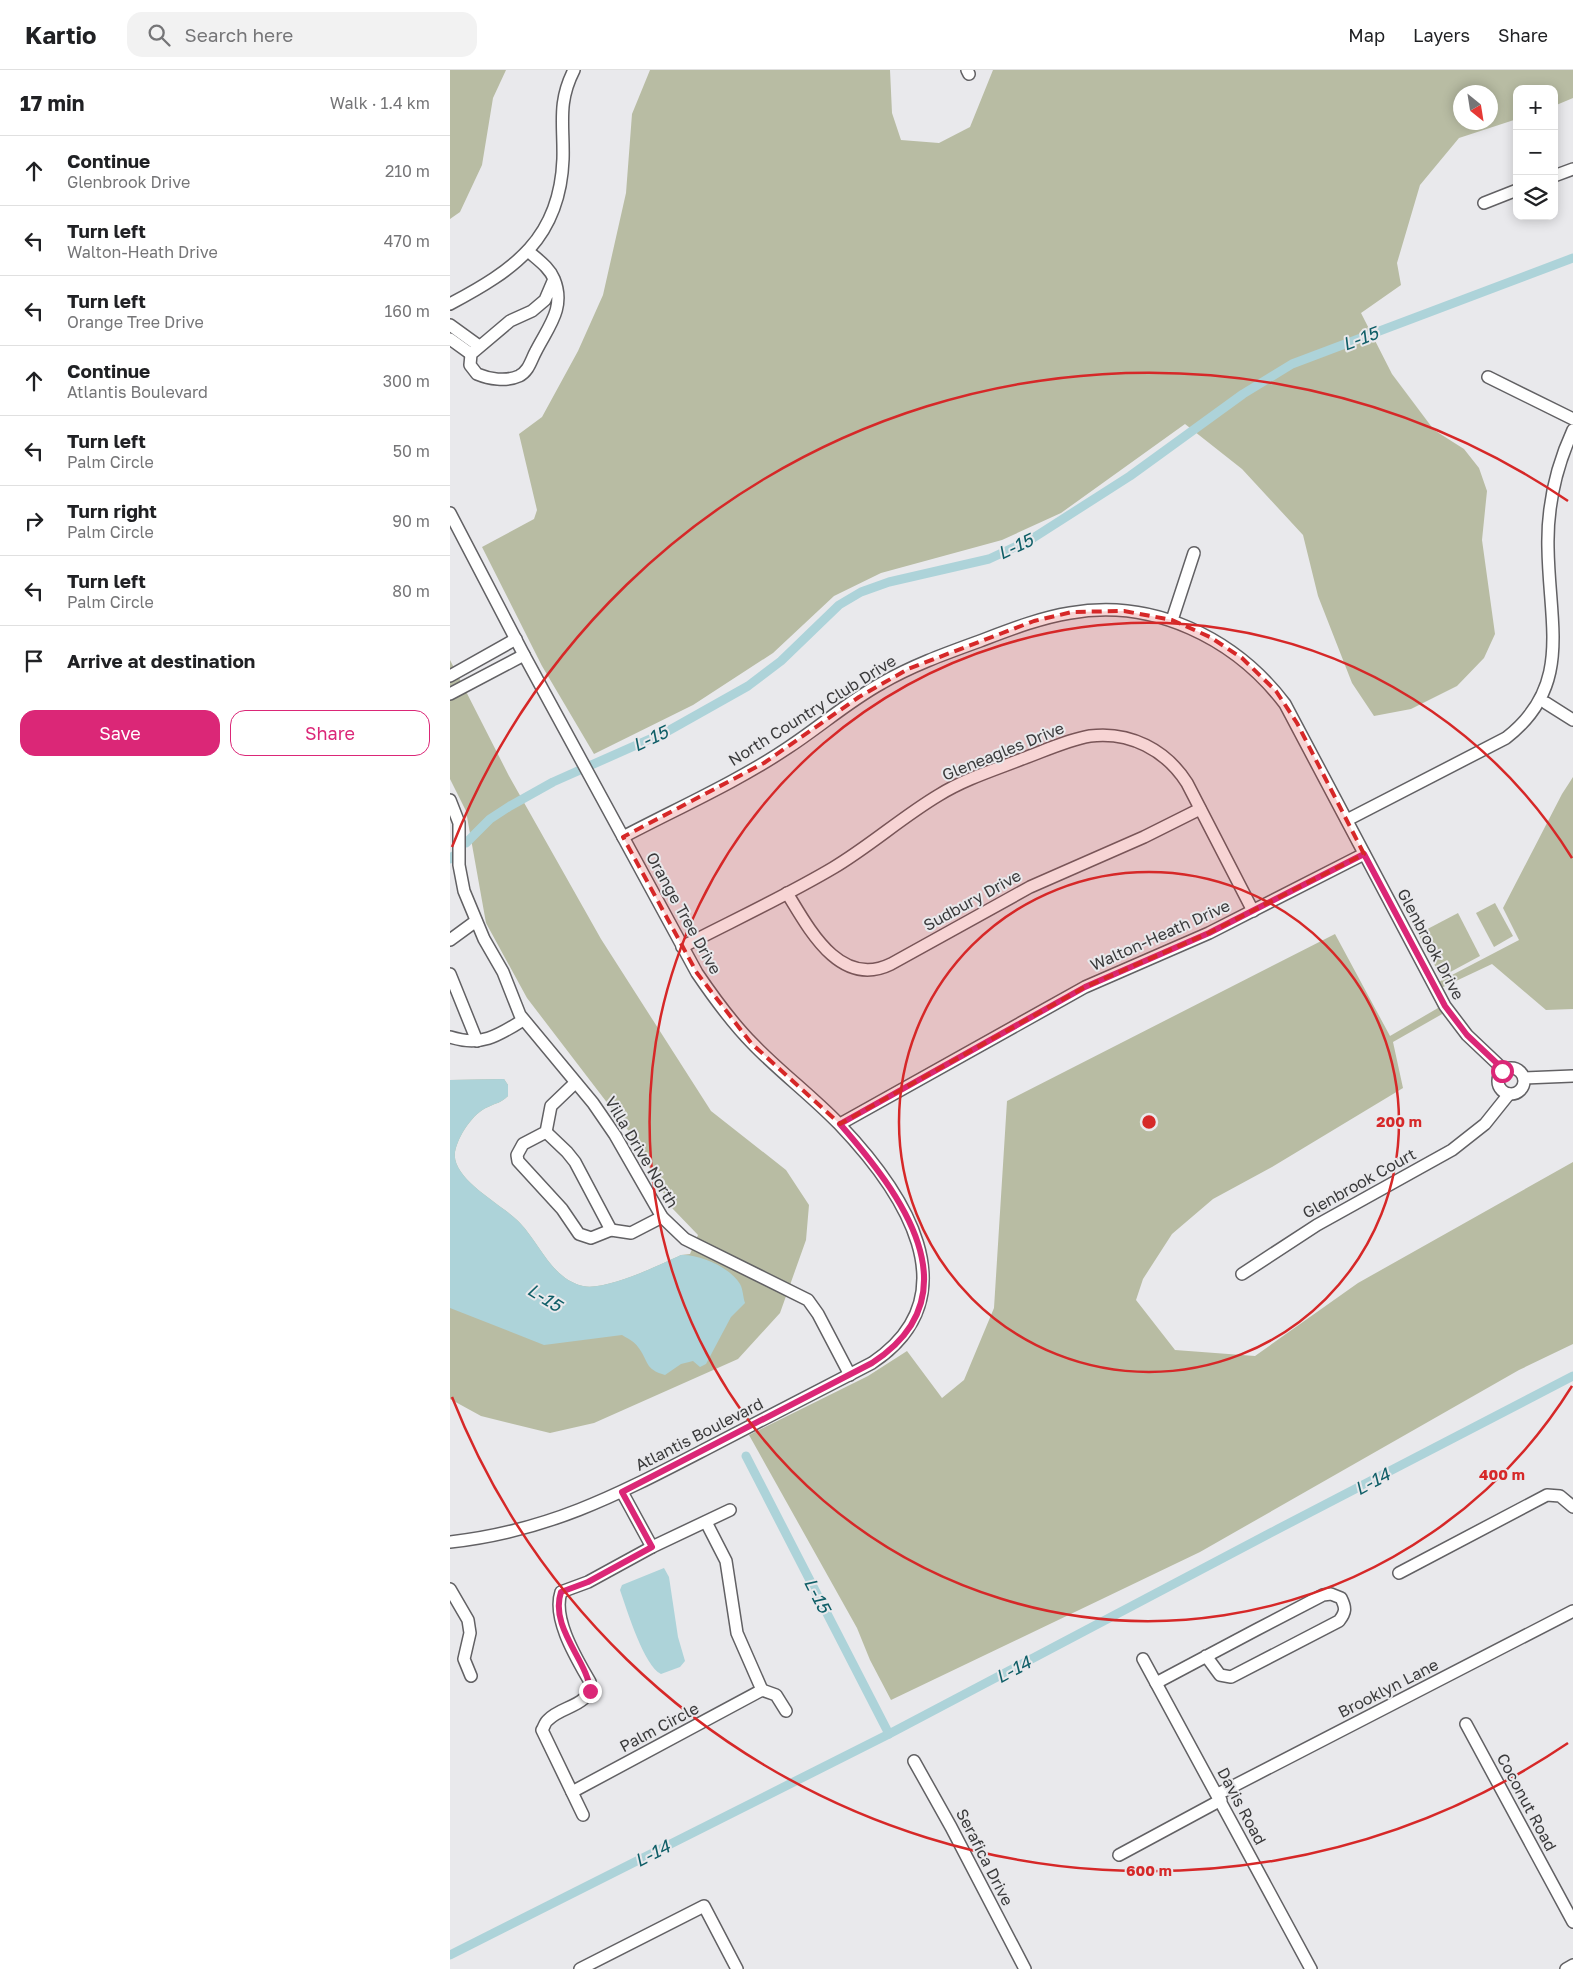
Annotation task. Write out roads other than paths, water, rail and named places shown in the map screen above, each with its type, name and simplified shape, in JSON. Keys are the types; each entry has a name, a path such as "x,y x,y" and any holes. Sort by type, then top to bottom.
{"street":[{"path":"450,304 500,276 528,251 548,220 558,196 563,159 561,123 563,102 574,70"},
{"path":"1557,175 1573,169"},
{"path":"1484,203 1513,192"},
{"path":"528,251 548,268 554,279 558,298 556,316 531,362 522,374 504,379 477,374 470,365 475,350 510,321 532,311 545,300 554,279"},
{"path":"450,325 475,350"},
{"path":"450,339 475,350"},
{"path":"1488,377 1573,419"},
{"path":"1347,820 1506,738 1524,727 1546,703 1559,669 1562,643 1549,570 1550,507 1561,461 1573,430"},
{"name":"Orange Tree Drive","path":"450,513 524,655 682,947 714,997 751,1043 840,1124 880,1173 912,1225 923,1259 922,1294"},
{"path":"1172,620 1194,552"},
{"name":"North Country Club Drive","path":"623,837 764,762 789,747 859,697 908,669 1034,621 1072,612 1124,611 1172,620 1210,637 1230,649 1260,674 1276,691 1297,723 1347,820"},
{"path":"450,676 516,639"},
{"path":"450,694 524,655"},
{"path":"1546,703 1573,720"},
{"name":"Gleneagles Drive","path":"682,947 787,893 860,851 919,808 960,784 1076,740 1090,737 1124,738 1148,746 1159,753 1183,778 1253,911"},
{"name":"Villa Drive North","path":"450,800 458,823 460,878 476,921 503,972 523,1020 594,1103 615,1135 662,1218 685,1239 808,1300 818,1314 850,1375"},
{"name":"Sudbury Drive","path":"787,893 814,935 834,958 856,970 874,970 891,964 1030,887 1144,837 1200,809"},
{"name":"Glenbrook Drive","path":"1347,820 1445,1006 1467,1035 1504,1070 1515,1068 1524,1078 1573,1076"},
{"name":"Walton-Heath Drive","path":"840,1124 1085,987 1209,933 1364,854"},
{"path":"450,940 476,921"},
{"path":"450,974 477,1041"},
{"path":"450,1037 466,1042 477,1041 498,1036 523,1020"},
{"path":"1504,1070 1500,1074 1498,1082 1501,1090 1508,1094 1520,1090 1524,1078"},
{"path":"575,1083 552,1106 546,1132 523,1144 519,1149 517,1155 521,1166 562,1209 579,1234 591,1238 611,1230 631,1233 662,1218"},
{"name":"Glenbrook Court","path":"1242,1274 1316,1225 1452,1150 1485,1124 1508,1094"},
{"path":"546,1132 568,1152 575,1162 611,1230"},
{"name":"Atlantis Boulevard","path":"450,1542 502,1535 531,1528 589,1507 622,1492 850,1375 884,1356 899,1341 913,1320 922,1294"},
{"path":"622,1492 652,1547"},
{"path":"1399,1574 1547,1495 1560,1496 1573,1507"},
{"path":"583,1815 542,1730 548,1719 586,1698 590,1691 590,1682 569,1644 558,1601 561,1592 588,1582 652,1547 730,1510"},
{"path":"706,1522 726,1561 737,1633 762,1690 776,1695 786,1711"},
{"path":"450,1589 468,1620 470,1633 464,1659 471,1676"},
{"path":"1156,1683 1206,1656 1323,1596 1331,1594 1340,1598 1345,1606 1344,1614 1339,1621 1231,1677 1220,1675 1206,1656"},
{"name":"Brooklyn Lane","path":"1119,1855 1220,1797 1573,1611"},
{"name":"Davis Road","path":"1143,1659 1220,1797 1312,1969"},
{"name":"Palm Circle","path":"572,1792 762,1690"},
{"name":"Coconut Road","path":"1466,1724 1573,1922"},
{"name":"Serafica Drive","path":"914,1761 947,1819 1025,1969"},
{"path":"580,1969 704,1906 737,1969"},
{"path":"1566,1969 1573,1965"}],"water":[{"path":"504,1079 508,1085 508,1096 501,1102 477,1114 459,1139 455,1152 456,1162 461,1172 480,1191 520,1223 547,1260 572,1282 593,1287 605,1285 660,1265 681,1255 705,1259 729,1272 740,1284 745,1303 731,1317 706,1364 700,1367 693,1361 681,1364 665,1375 653,1370 637,1345 622,1335 544,1345 450,1308 450,1080"},
{"path":"664,1568 669,1577 678,1637 685,1661 680,1667 661,1674 648,1660 642,1649 620,1590 622,1585"}],"waterway":[{"name":"L-15","path":"466,843 490,819 553,782 668,731 748,686 781,661 839,605 861,592 889,582 989,559 1030,540 1130,476 1243,394 1292,364 1573,258"},
{"name":"L-15","path":"450,859 453,856"},
{"name":"L-14","path":"450,1955 889,1734 1573,1376"},
{"name":"L-15","path":"746,1456 889,1734"}]}
